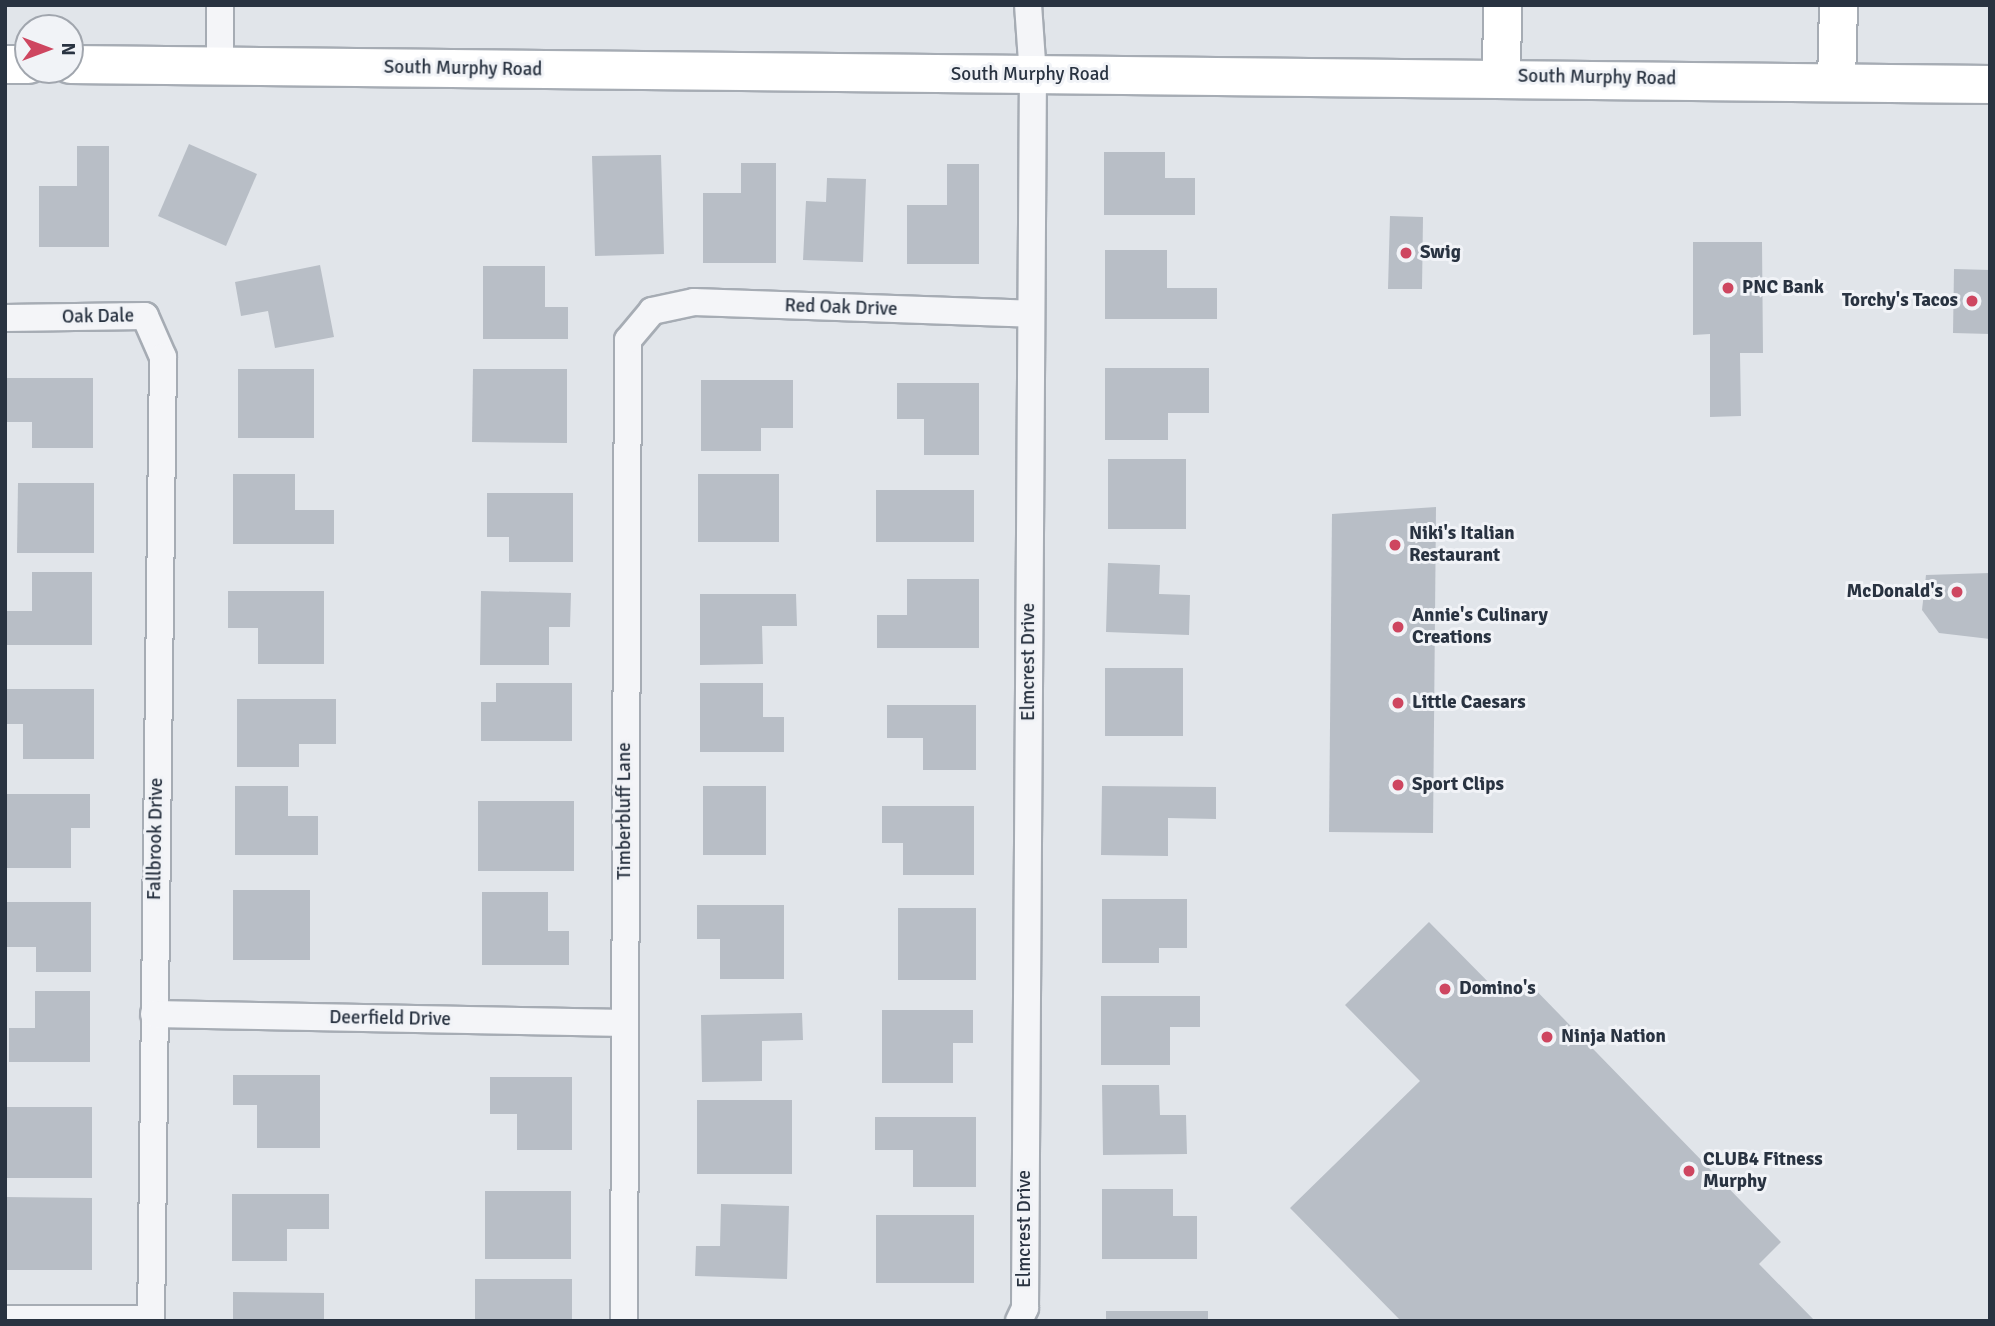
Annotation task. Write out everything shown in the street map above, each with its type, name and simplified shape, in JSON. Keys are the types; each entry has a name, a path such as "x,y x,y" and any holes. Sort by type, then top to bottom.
{"main road":[{"path":"1501,76 1502,5"},
{"path":"1836,81 1838,5"},
{"name":"South Murphy Road","path":"84,64 1034,76 1501,76 1990,84"}],"street":[{"path":"220,5 220,66"},
{"name":"Elmcrest Drive","path":"1021,1320 1034,76 1028,5"},
{"name":"Red Oak Drive","path":"652,311 694,302 1031,314"},
{"name":"Timberbluff Lane","path":"624,1321 624,365 628,340 652,311"},
{"name":"Oak Dale","path":"5,318 145,316 163,358"},
{"name":"Fallbrook Drive","path":"151,1320 163,358"},
{"name":"Deerfield Drive","path":"154,1014 625,1023"},
{"path":"5,1319 151,1320"}],"building":[{"path":"189,144 257,174 226,246 158,216"},
{"path":"77,146 109,146 109,247 39,247 39,186 77,186"},
{"path":"1104,152 1165,152 1165,178 1195,178 1195,215 1104,215"},
{"path":"661,155 664,254 595,256 592,156"},
{"path":"741,163 776,163 776,263 703,263 703,193 741,193"},
{"path":"947,164 979,164 979,264 907,264 907,205 947,205"},
{"path":"827,178 866,179 863,262 803,260 806,201 826,202"},
{"name":"Swig","path":"1390,216 1423,217 1422,289 1388,289"},
{"name":"PNC Bank","path":"1693,242 1762,242 1763,353 1740,353 1741,416 1710,417 1710,334 1693,335"},
{"path":"1105,250 1167,250 1167,288 1217,288 1217,319 1105,319"},
{"path":"320,265 334,337 275,348 268,311 241,316 235,282"},
{"path":"483,266 545,266 545,307 568,307 568,339 483,339"},
{"name":"Torchy's Tacos","path":"1954,269 1990,270 1990,334 1953,333"},
{"path":"1105,368 1209,368 1209,413 1168,413 1168,440 1105,440"},
{"path":"238,369 314,369 314,438 238,438"},
{"path":"473,369 567,369 567,443 472,442"},
{"path":"5,378 93,378 93,448 32,448 32,422 5,422"},
{"path":"701,380 793,380 793,428 761,428 761,451 701,451"},
{"path":"897,383 979,383 979,455 924,455 924,419 897,419"},
{"path":"1108,459 1186,459 1186,529 1108,529"},
{"path":"233,474 295,474 295,510 334,510 334,544 233,544"},
{"path":"698,474 779,474 779,542 698,542"},
{"path":"18,483 94,483 94,553 17,553"},
{"path":"876,490 974,490 974,542 876,542"},
{"path":"487,493 573,493 573,562 509,562 509,537 487,537"},
{"path":"1436,507 1433,833 1329,832 1332,514"},
{"path":"1108,563 1160,565 1159,594 1190,595 1189,635 1106,632"},
{"path":"32,572 92,572 92,645 5,645 5,611 32,611"},
{"name":"McDonald's","path":"1990,573 1990,639 1939,633 1922,610 1926,575"},
{"path":"907,579 979,579 979,648 877,648 877,615 907,615"},
{"path":"228,591 324,591 324,664 258,664 258,628 228,628"},
{"path":"481,591 571,593 570,627 549,627 549,665 480,665"},
{"path":"700,594 796,594 797,626 762,626 763,664 700,665"},
{"path":"1105,668 1183,668 1183,736 1105,736"},
{"path":"496,683 572,683 572,741 481,741 481,702 496,702"},
{"path":"700,683 763,683 763,717 784,717 784,752 700,752"},
{"path":"5,689 94,689 94,759 23,759 23,724 5,724"},
{"path":"237,699 336,699 336,744 299,744 299,767 237,767"},
{"path":"887,705 976,705 976,770 923,770 923,738 887,738"},
{"path":"235,786 288,786 288,816 318,816 318,855 235,855"},
{"path":"703,786 766,786 766,855 703,855"},
{"path":"1102,786 1216,787 1216,819 1168,818 1168,856 1101,855"},
{"path":"5,794 90,794 90,828 71,828 71,868 5,868"},
{"path":"478,801 574,801 574,871 478,871"},
{"path":"882,806 974,806 974,875 903,875 903,843 882,843"},
{"path":"233,890 310,890 310,960 233,960"},
{"path":"482,892 548,892 548,931 569,931 569,965 482,965"},
{"path":"1102,899 1187,899 1187,948 1159,948 1159,963 1102,963"},
{"path":"7,902 91,902 91,972 36,972 36,947 7,947"},
{"path":"697,905 784,905 784,979 720,979 720,939 697,939"},
{"path":"898,908 976,908 976,980 898,980"},
{"path":"1429,922 1504,998 1524,978 1781,1242 1759,1264 1815,1321 1401,1321 1290,1208 1420,1081 1345,1005"},
{"path":"35,991 90,991 90,1062 9,1062 9,1028 35,1028"},
{"path":"1101,996 1200,996 1200,1027 1170,1027 1170,1065 1101,1065"},
{"path":"882,1010 973,1010 973,1043 953,1043 953,1083 882,1083"},
{"path":"802,1013 803,1040 762,1041 762,1081 702,1082 701,1015"},
{"path":"233,1075 320,1075 320,1148 257,1148 257,1105 233,1105"},
{"path":"490,1077 572,1077 572,1150 517,1150 517,1114 490,1114"},
{"path":"1102,1085 1159,1085 1160,1115 1186,1115 1187,1154 1103,1155"},
{"path":"697,1100 792,1100 792,1174 697,1174"},
{"path":"5,1107 92,1107 92,1178 5,1178"},
{"path":"875,1117 976,1117 976,1187 913,1187 913,1150 875,1150"},
{"path":"1102,1189 1173,1189 1173,1216 1197,1216 1197,1259 1102,1259"},
{"path":"485,1191 571,1191 571,1259 485,1259"},
{"path":"232,1194 329,1194 329,1229 287,1229 287,1261 232,1261"},
{"path":"5,1197 92,1198 92,1270 5,1270"},
{"path":"721,1204 789,1206 787,1279 695,1276 696,1246 720,1246"},
{"path":"876,1215 974,1215 974,1283 876,1283"},
{"path":"475,1279 572,1279 572,1321 475,1321"},
{"path":"233,1292 324,1293 324,1321 233,1321"},
{"path":"1106,1311 1208,1311 1208,1321 1106,1321"}],"place":[{"name":"Swig","path":"1406,253"},
{"name":"PNC Bank","path":"1728,288"},
{"name":"Torchy's Tacos","path":"1972,301"},
{"name":"Niki's Italian Restaurant","path":"1395,545"},
{"name":"McDonald's","path":"1957,592"},
{"name":"Annie's Culinary Creations","path":"1398,627"},
{"name":"Little Caesars","path":"1398,703"},
{"name":"Sport Clips","path":"1398,785"},
{"name":"Domino's","path":"1445,989"},
{"name":"Ninja Nation","path":"1547,1037"},
{"name":"CLUB4 Fitness Murphy","path":"1689,1171"}]}
